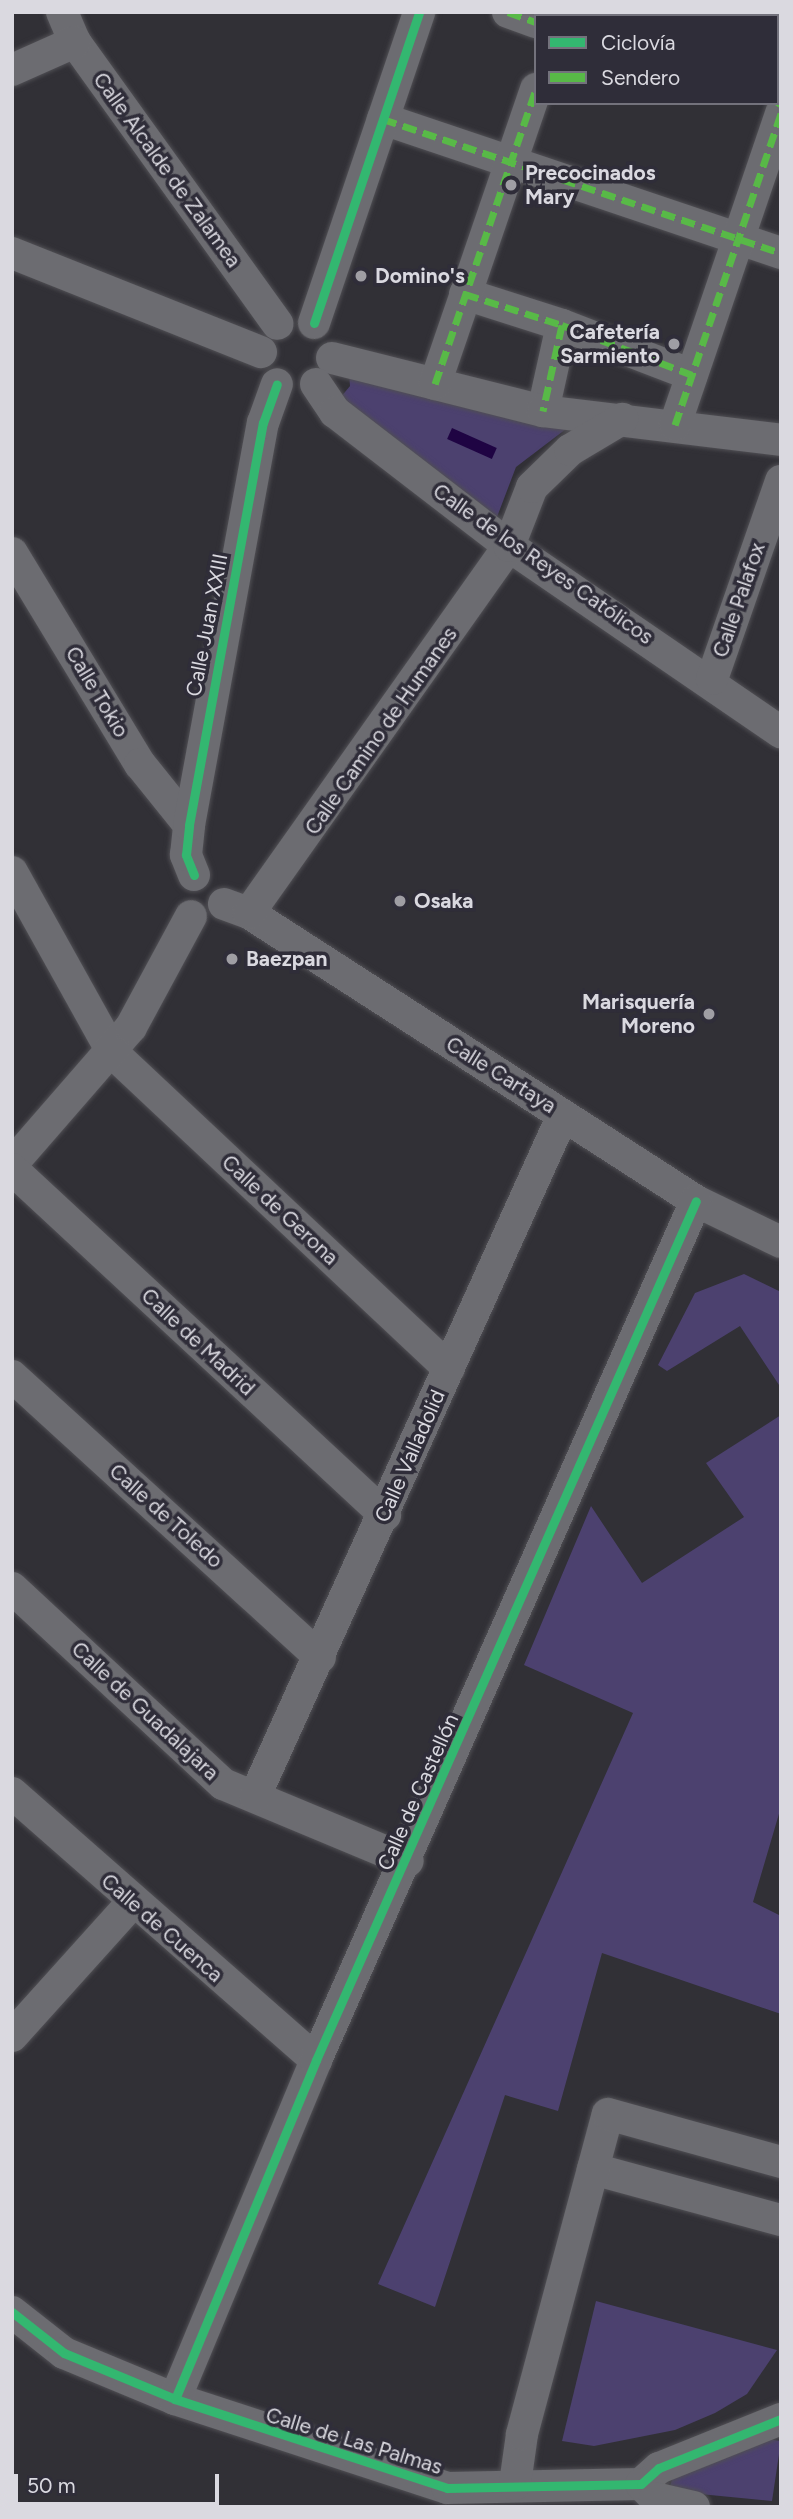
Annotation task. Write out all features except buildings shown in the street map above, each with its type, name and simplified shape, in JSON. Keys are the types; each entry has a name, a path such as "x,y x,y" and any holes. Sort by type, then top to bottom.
{"street":[{"name":"Calle Alcalde de Zalamea","path":"62,12 75,42 278,324"},
{"path":"314,323 419,12"},
{"path":"508,12 534,21"},
{"path":"12,70 75,42"},
{"path":"435,384 534,95"},
{"path":"676,425 781,113"},
{"path":"383,119 781,253"},
{"path":"12,253 261,352 277,384 296,390 324,371 435,384 543,411 676,425 781,440"},
{"path":"465,293 562,325 692,375"},
{"path":"261,352 278,324 296,318 314,323 329,338 324,371"},
{"path":"543,411 562,325"},
{"name":"Calle de los Reyes Católicos","path":"324,371 335,412 509,546 712,679 781,732"},
{"name":"Calle Juan XXIII","path":"194,874 186,855 188,825 263,423 277,384"},
{"name":"Calle Camino de Humanes","path":"236,908 509,546 532,487 570,450 622,419"},
{"name":"Calle Palafox","path":"712,679 781,481"},
{"name":"Calle Tokio","path":"15,565 141,764 188,825"},
{"name":"Calle de Gerona","path":"12,872 113,1052 449,1368"},
{"path":"12,1167 113,1052 173,960 191,916 180,889 194,874 218,879 236,908 210,917 191,916"},
{"name":"Calle Cartaya","path":"236,908 696,1201 779,1237"},
{"name":"Calle Valladolid","path":"255,1796 563,1115"},
{"name":"Calle de Madrid","path":"12,1167 384,1515"},
{"name":"Calle de Castellón","path":"175,2399 316,2060 408,1861 696,1201"},
{"name":"Calle de Toledo","path":"12,1376 320,1657"},
{"name":"Calle de Guadalajara","path":"12,1588 223,1784 408,1861"},
{"name":"Calle de Cuenca","path":"12,1793 131,1904 316,2060"},
{"path":"12,2036 131,1904"},
{"path":"514,2484 522,2434 608,2114 781,2162"},
{"path":"593,2169 781,2221"},
{"name":"Calle de Las Palmas","path":"12,2312 64,2353 175,2399 444,2497 514,2484 636,2492"},
{"path":"694,2507 636,2492 659,2468 781,2419"}],"shaded area":[{"path":"349,374 566,429 516,467 497,517 340,398 350,386"},
{"path":"452,428 497,448 492,459 447,439"},
{"path":"744,1274 781,1292 781,1388 740,1326 667,1371 658,1365 695,1293"},
{"path":"781,1415 781,1807 753,1902 781,1916 781,2014 602,1953 558,2111 505,2095 435,2307 378,2284 633,1713 524,1665 591,1506 642,1583 744,1517 706,1463"},
{"path":"596,2301 777,2350 747,2394 715,2413 675,2430 594,2446 562,2441"},
{"path":"767,2439 781,2441 772,2501 669,2491 672,2479"}],"marked path":[{"path":"508,12 534,21"},
{"path":"435,384 534,95"},
{"path":"675,425 781,113"},
{"path":"383,119 781,253"},
{"path":"465,294 562,325 543,411"},
{"path":"562,325 692,375"}],"cycle path":[{"path":"314,323 419,12"},
{"path":"194,875 186,855 189,825 263,423 277,384"},
{"path":"175,2399 316,2060 696,1201"},
{"path":"12,2312 64,2353 175,2399 447,2488 641,2484 659,2468 781,2419"}],"place":[{"name":"Precocinados Mary","path":"511,185"},
{"name":"Domino's","path":"361,276"},
{"name":"Cafetería Sarmiento","path":"674,344"},
{"name":"Osaka","path":"400,901"},
{"name":"Baezpan","path":"232,959"},
{"name":"Marisquería Moreno","path":"709,1014"}]}
